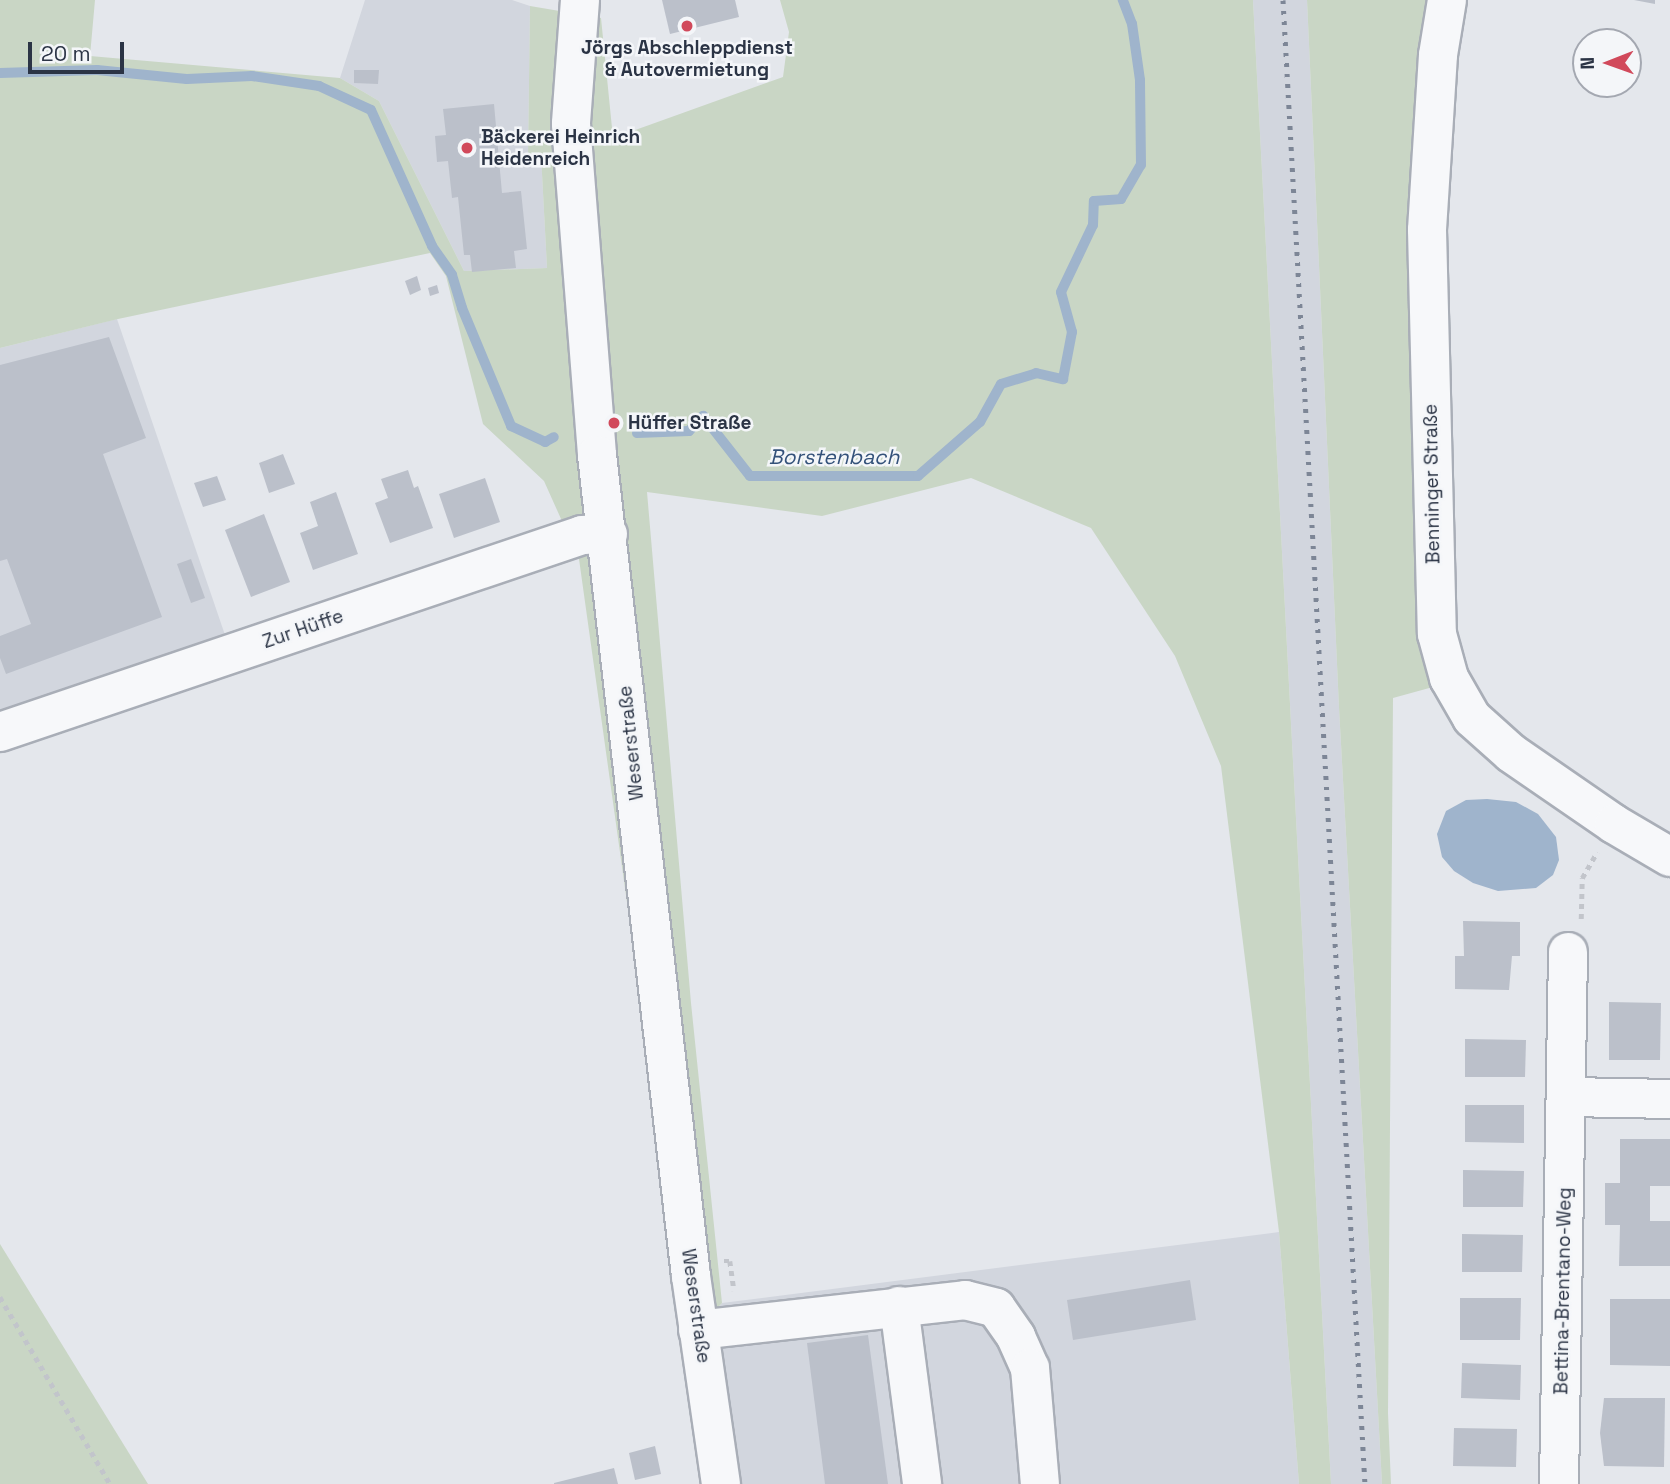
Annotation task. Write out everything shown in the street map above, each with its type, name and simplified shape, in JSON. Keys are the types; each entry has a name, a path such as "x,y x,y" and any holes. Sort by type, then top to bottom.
{"street":[{"name":"Weserstraße","path":"580,0 571,136 597,455 698,1330 721,1484"},
{"name":"Benninger Straße","path":"1447,0 1438,55 1427,230 1437,634 1448,678 1472,718 1511,753 1614,824 1670,857"},
{"name":"Zur Hüffe","path":"0,732 582,535 608,534"},
{"name":"Bettina-Brentano-Weg","path":"1559,1484 1568,1097 1568,952"},
{"path":"1568,1097 1670,1098"},
{"path":"698,1330 965,1300 996,1308 1016,1337 1030,1368 1041,1484"},
{"path":"899,1306 922,1484"}],"path":[{"path":"1568,952 1581,952 1581,878 1614,824"},
{"path":"0,1297 110,1484"}],"shaded area":[{"path":"365,0 512,0 530,6 528,155 541,154 547,268 464,271 379,101 340,78"},
{"path":"1253,0 1307,0 1339,708 1382,1484 1331,1484"},
{"path":"117,319 238,673 0,754 0,348"},
{"path":"1279,1232 1299,1484 709,1484 688,1339 722,1303"}],"green space":[{"path":"0,0 95,0 90,56 340,78 379,101 464,271 547,268 541,155 528,155 530,6 601,18 613,138 783,77 789,32 780,0 1253,0 1331,1484 1299,1484 1279,1232 1221,766 1175,656 1091,528 971,478 822,516 647,492 691,1003 722,1303 688,1339 579,559 544,481 483,424 446,276 430,253 118,319 0,348"},
{"path":"1307,0 1455,0 1441,132 1444,547 1462,679 1393,698 1388,1413 1391,1484 1382,1484 1339,708"},
{"path":"0,1244 148,1484 0,1484"}],"water":[{"path":"1466,800 1516,802 1538,814 1556,837 1559,860 1553,875 1536,888 1498,891 1473,883 1454,871 1442,857 1437,834 1446,811"}],"building":[{"name":"Jörgs Abschleppdienst & Autovermietung","path":"662,0 735,0 739,17 670,34"},
{"path":"1634,0 1655,0 1655,4"},
{"path":"354,70 379,70 378,84 354,83"},
{"path":"494,104 502,193 521,191 527,249 514,251 516,268 472,272 470,255 464,255 458,197 452,198 448,161 437,162 435,136 446,135 443,109"},
{"path":"417,276 421,290 410,295 405,281"},
{"path":"437,285 439,293 430,296 428,288"},
{"path":"109,337 146,438 103,454 162,617 6,674 0,658 0,636 31,624 7,559 0,561 0,365"},
{"path":"283,454 295,484 269,493 259,463"},
{"path":"408,470 414,488 418,486 433,528 390,543 375,503 388,498 381,479"},
{"path":"217,476 226,500 203,507 194,483"},
{"path":"485,478 500,522 454,538 439,494"},
{"path":"336,492 358,554 313,570 300,533 318,526 310,502"},
{"path":"264,514 290,582 251,597 225,530"},
{"path":"191,559 205,598 191,603 177,564"},
{"path":"1463,921 1520,922 1520,956 1512,956 1509,990 1455,989 1455,956 1464,956"},
{"path":"1609,1002 1661,1003 1660,1060 1609,1060"},
{"path":"1465,1039 1526,1040 1525,1077 1465,1077"},
{"path":"1465,1105 1524,1105 1524,1143 1465,1142"},
{"path":"1620,1139 1670,1139 1670,1186 1650,1186 1650,1221 1670,1221 1670,1266 1619,1266 1620,1225 1605,1225 1605,1183 1620,1183"},
{"path":"1463,1170 1524,1171 1523,1207 1463,1207"},
{"path":"1462,1234 1523,1235 1522,1272 1462,1272"},
{"path":"1190,1280 1196,1320 1073,1340 1067,1300"},
{"path":"1460,1298 1521,1298 1520,1340 1460,1340"},
{"path":"1610,1299 1670,1299 1670,1366 1610,1365"},
{"path":"868,1335 888,1484 825,1484 807,1343"},
{"path":"1462,1363 1521,1365 1520,1400 1461,1398"},
{"path":"1604,1398 1665,1398 1664,1467 1604,1466 1600,1433"},
{"path":"1454,1428 1517,1429 1516,1467 1453,1466"},
{"path":"655,1446 661,1474 635,1480 629,1453"},
{"path":"614,1468 618,1484 554,1484 554,1483"}],"waterway":[{"name":"Borstenbach","path":"637,433 689,431 703,416 750,476 918,476 980,422 1001,384 1036,373 1063,379 1072,332 1061,292 1093,225 1094,201 1121,199 1141,165 1140,80 1132,24 1123,0"},
{"name":"Borstenbach","path":"0,73 97,70 187,79 252,76 319,86 371,110 432,246 452,275 462,308 511,426 545,442 554,437"}],"railway":[{"path":"1283,0 1365,1484"}],"place":[{"name":"Jörgs Abschleppdienst & Autovermietung","path":"687,26"},
{"name":"Bäckerei Heinrich Heidenreich","path":"467,148"},
{"name":"Hüffer Straße","path":"614,423"}]}
